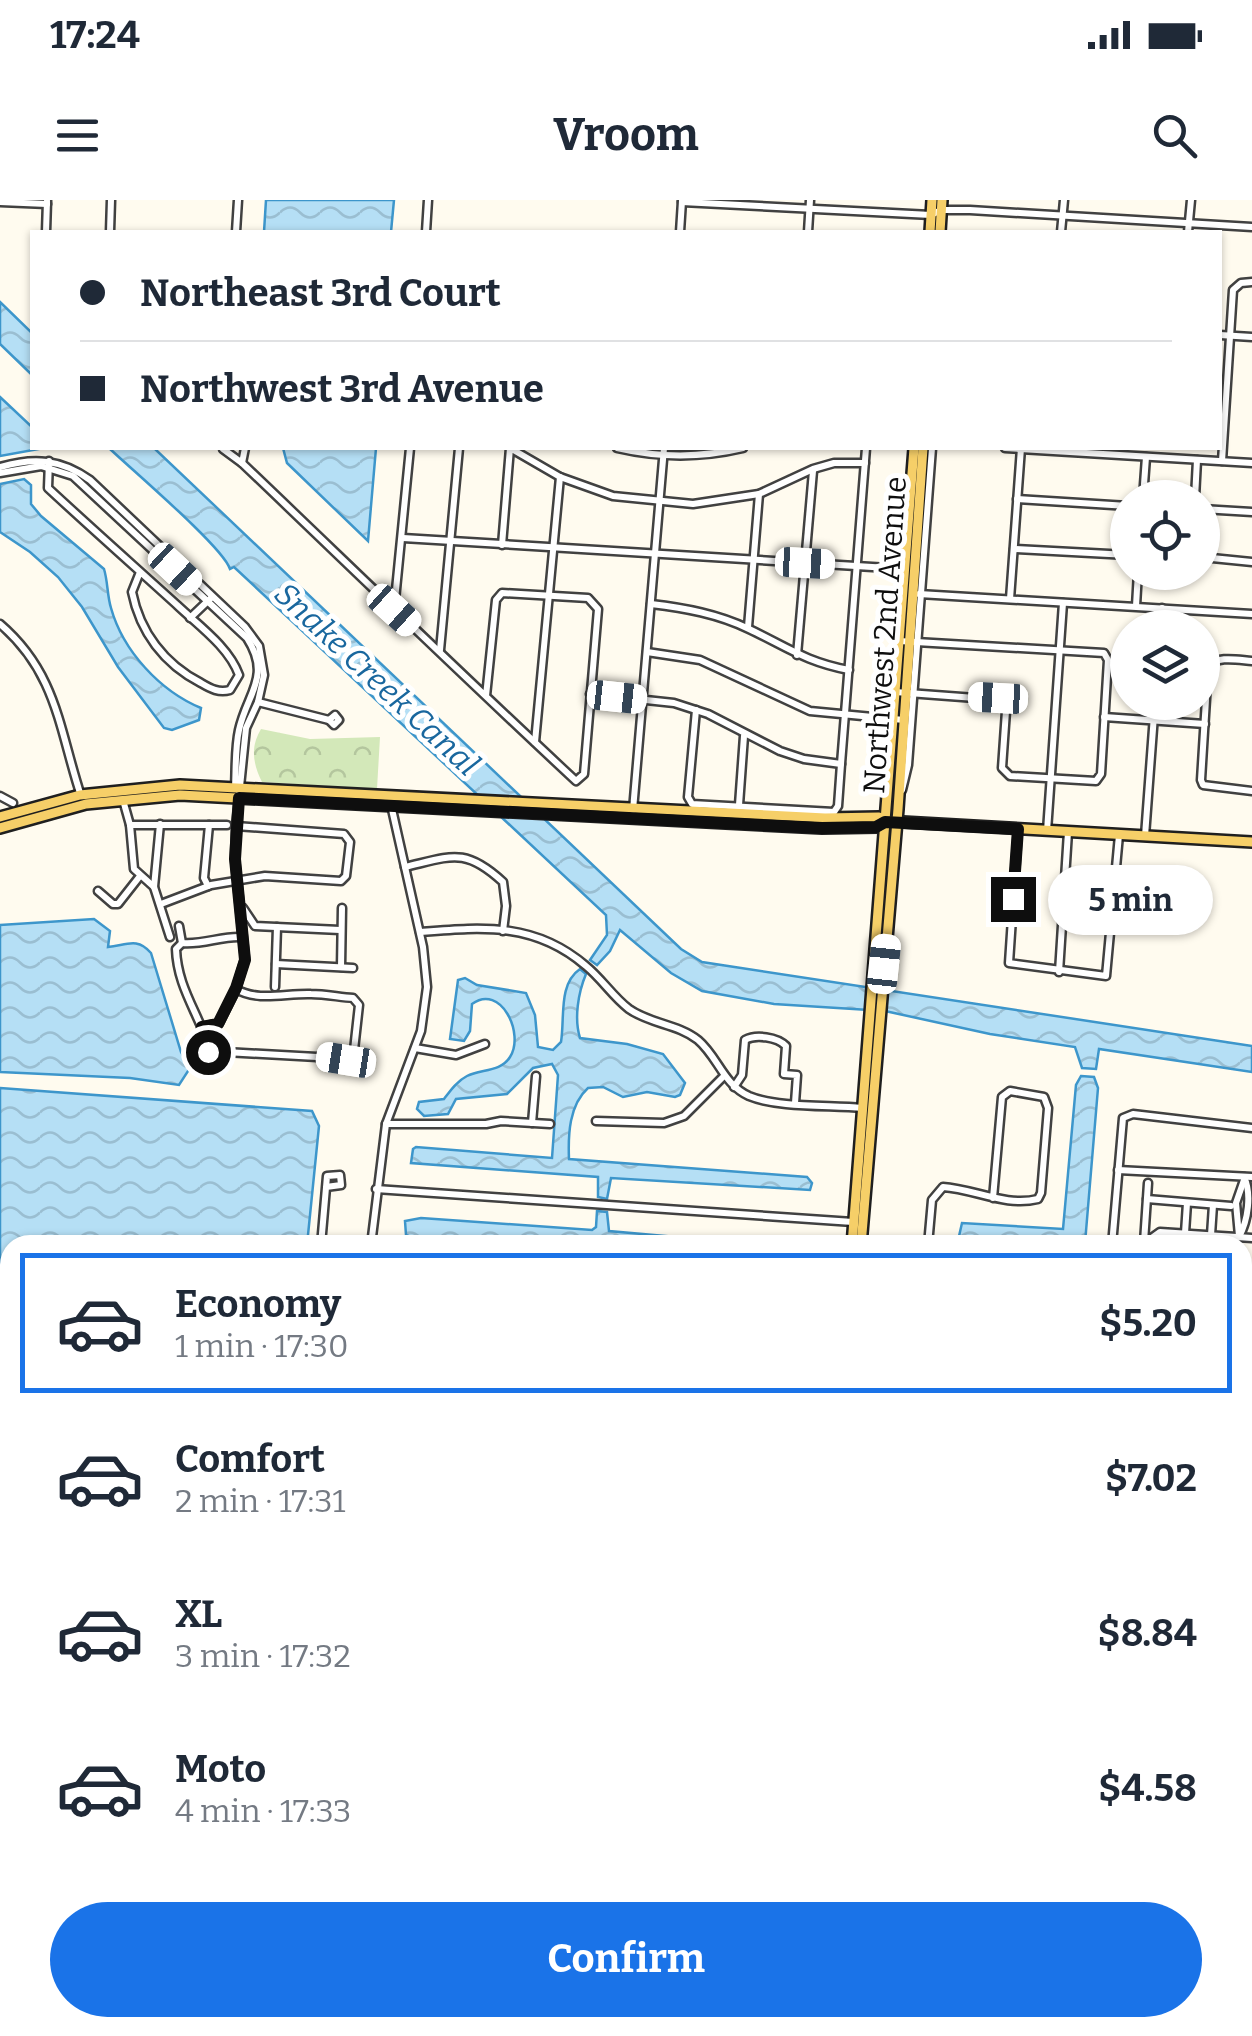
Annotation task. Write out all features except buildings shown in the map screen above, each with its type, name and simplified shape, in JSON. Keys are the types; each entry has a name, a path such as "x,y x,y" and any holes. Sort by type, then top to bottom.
{"main road":[{"path":"932,200 938,208"},
{"name":"Northwest 2nd Avenue","path":"855,1235 882,925 885,822 909,641 914,450"},
{"name":"Northwest 2nd Avenue","path":"909,641 917,594 909,569 924,450"},
{"name":"Northwest 2nd Avenue","path":"882,925 897,822 898,720"},
{"path":"0,817 180,785 491,811 633,812"},
{"path":"0,828 83,800 238,791"},
{"path":"390,801 534,803 822,828 876,827 897,822 1252,842"},
{"name":"Northwest 2nd Avenue","path":"858,1222 860,1235"}],"street":[{"path":"110,230 112,200"},
{"path":"236,230 238,200"},
{"path":"426,230 428,200"},
{"path":"1061,230 1064,200"},
{"path":"1188,230 1190,200"},
{"path":"680,230 682,201 938,208 1252,227"},
{"path":"0,202 47,202 46,230"},
{"path":"808,230 809,204"},
{"path":"1222,461 1233,290 1252,282"},
{"path":"1222,336 1252,338"},
{"path":"225,450 576,781 584,774 596,604 588,598 502,593 496,600 486,696"},
{"path":"242,462 245,450"},
{"path":"394,610 410,450"},
{"path":"440,652 459,450"},
{"path":"502,545 510,450"},
{"path":"513,450 560,477 613,496 660,502 707,503 759,494 813,469 834,463 864,463"},
{"path":"633,812 664,451 702,456 733,450"},
{"path":"696,710 688,797 692,804 834,812 838,806 866,450"},
{"path":"932,450 917,594 1252,614"},
{"path":"1010,599 1021,450"},
{"path":"1058,450 1252,463"},
{"path":"1172,450 1172,458"},
{"path":"1145,480 1146,457"},
{"path":"0,470 28,460 75,470 90,480 250,633 258,646 264,675 238,736 236,826 245,960 218,1024 202,1027"},
{"path":"1196,480 1198,460"},
{"path":"49,464 48,488 140,572 190,618 234,665 239,675 235,686 224,692 210,688 179,670 156,647 139,618 132,592 140,572"},
{"path":"797,656 813,469"},
{"path":"534,742 560,477"},
{"path":"748,628 759,494"},
{"path":"1017,499 1110,505"},
{"path":"1220,511 1252,512"},
{"path":"403,538 909,569"},
{"path":"1014,549 1110,554"},
{"path":"1220,559 1252,562"},
{"path":"1136,606 1137,590"},
{"path":"190,618 210,598"},
{"path":"1048,831 1064,603"},
{"path":"651,604 708,613 748,628 815,664 848,670"},
{"path":"0,624 23,647 48,686 83,800"},
{"path":"899,795 906,781 905,693 1002,700 1006,711 1004,773 1010,776 1096,781 1101,774 1108,660 1104,654 909,641"},
{"path":"647,652 700,660 794,706 845,716 898,720"},
{"path":"1252,661 1214,661 1208,667 1204,785 1252,791 1252,779"},
{"path":"590,694 674,703 804,759 841,764"},
{"path":"254,700 329,720"},
{"path":"238,791 246,728 254,700"},
{"path":"1104,717 1205,724"},
{"path":"1145,837 1154,721"},
{"path":"738,806 744,736"},
{"path":"0,796 14,803"},
{"path":"123,799 134,870 154,887 170,937"},
{"path":"372,1235 386,1124 424,1020 427,988 420,932 390,801"},
{"path":"154,887 160,824"},
{"path":"208,886 204,878 209,825"},
{"path":"130,826 226,825"},
{"path":"162,904 208,886 265,876 340,881 346,876 350,842 344,834 236,826"},
{"path":"1018,829 1009,963 1106,976 1119,835"},
{"path":"1059,972 1068,832"},
{"path":"406,867 458,855 483,864 503,882 503,931"},
{"path":"98,891 118,904 140,876"},
{"path":"242,908 255,926 340,930"},
{"path":"340,967 342,908"},
{"path":"179,926 182,943"},
{"path":"274,987 278,927"},
{"path":"420,932 503,931 542,937 579,960 633,1012 700,1041 734,1087 761,1100 868,1108"},
{"path":"236,988 244,994 354,998 359,1005 353,1059 208,1052 200,1047 202,1027 185,997 176,949 182,943 202,944 225,936 242,938"},
{"path":"276,964 353,968"},
{"path":"734,1087 742,1075 745,1040 751,1036 780,1040 786,1046 784,1074 797,1075 795,1103"},
{"path":"415,1048 456,1055 485,1044"},
{"path":"532,1123 536,1076"},
{"path":"596,1121 664,1122 684,1116 724,1076"},
{"path":"929,1235 932,1200 937,1190 950,1187 993,1198 1038,1200 1047,1099 1004,1092 993,1198"},
{"path":"1113,1235 1123,1118 1133,1114 1252,1128"},
{"path":"386,1124 550,1124"},
{"path":"1118,1170 1247,1178"},
{"path":"1239,1235 1240,1186 1247,1178"},
{"path":"1241,1213 1248,1206 1247,1178"},
{"path":"1144,1235 1148,1184"},
{"path":"323,1235 326,1187"},
{"path":"376,1189 858,1222"},
{"path":"1147,1200 1231,1206"},
{"path":"1185,1233 1187,1202"},
{"path":"1156,1235 1211,1235 1213,1204"}],"green space":[{"path":"261,729 310,739 380,737 377,789 262,782 254,756"}],"water":[{"path":"266,200 394,200 391,230 264,230"},
{"path":"0,302 30,331 30,373 0,344"},
{"path":"0,397 30,425 33,450 0,456"},
{"name":"Snake Creek Canal","path":"111,450 156,450 681,949 702,962 1252,1046 1252,1072 1099,1049 1096,1069 1082,1068 1075,1047 990,1034 885,1011 774,1004 702,991 671,973 620,930 610,951 597,965 590,960 607,935 606,915 234,567 230,569 195,527"},
{"path":"284,450 376,450 368,541 287,463"},
{"path":"24,479 31,485 31,504 41,516 104,569 111,608 134,654 171,691 201,708 199,720 172,730 164,728 58,577 0,532 0,484"},
{"path":"94,919 110,931 108,947 136,944 151,953 181,1052 190,1068 179,1085 130,1078 0,1072 0,925"},
{"path":"580,969 586,974 578,1006 580,1038 627,1044 663,1054 685,1083 675,1097 647,1092 623,1097 603,1087 588,1088 573,1112 569,1159 807,1177 812,1183 810,1190 611,1178 607,1199 598,1197 598,1177 411,1163 416,1147 552,1158 558,1075 552,1064 533,1068 507,1094 456,1099 448,1114 424,1116 417,1109 419,1102 444,1099 467,1076 506,1062 514,1047 508,1014 492,1000 472,1004 470,1031 464,1041 450,1039 458,980 465,978 477,985 526,993 535,1015 538,1047 553,1050 561,1042 568,983"},
{"path":"1081,1076 1094,1077 1098,1088 1086,1235 959,1235 962,1223 1063,1229 1076,1085"},
{"path":"0,1088 312,1111 319,1126 308,1235 0,1235"},
{"path":"597,1211 607,1212 609,1231 654,1235 406,1235 405,1221 421,1218 592,1230 596,1227"}],"route":[{"path":"208,1052 200,1047 202,1027 218,1024 245,960 235,859 239,798 822,828 876,827 885,822 1018,829 1013,899"}]}
